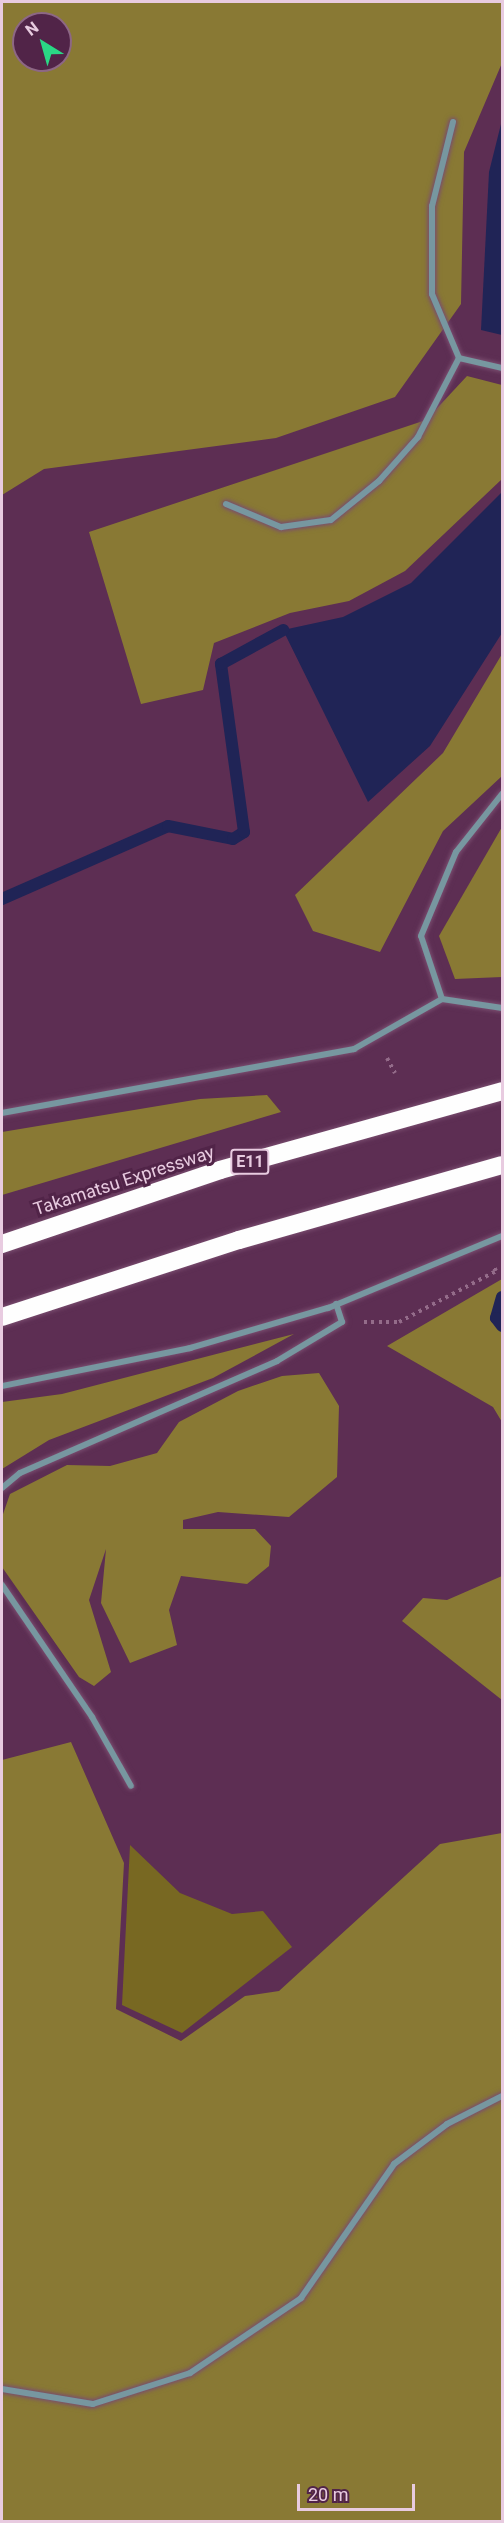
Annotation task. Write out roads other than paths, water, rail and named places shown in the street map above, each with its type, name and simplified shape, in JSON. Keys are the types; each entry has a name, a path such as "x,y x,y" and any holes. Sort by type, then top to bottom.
{"highway":[{"name":"Takamatsu Expressway","path":"2,1244 220,1170 502,1091"},
{"path":"2,1317 239,1240 502,1165"}],"street":[{"path":"453,122 432,206 432,294 459,358"},
{"path":"459,358 502,368"},
{"path":"226,504 281,527 331,520 379,481 418,437 459,358"},
{"path":"442,999 421,936 456,852 502,794"},
{"path":"2,1113 354,1048 442,999 502,1008"},
{"path":"2,1386 190,1348 336,1304 502,1236"},
{"path":"2,1488 20,1473 277,1361 342,1322 336,1304"},
{"path":"2,1585 92,1717 131,1786"},
{"path":"2,2389 93,2404 190,2373 300,2298 394,2164 447,2124 502,2096"}],"waterway":[{"path":"2,899 168,826 233,839 244,832 221,664 283,630"},
{"path":"502,1297 496,1318 502,1326"}]}
